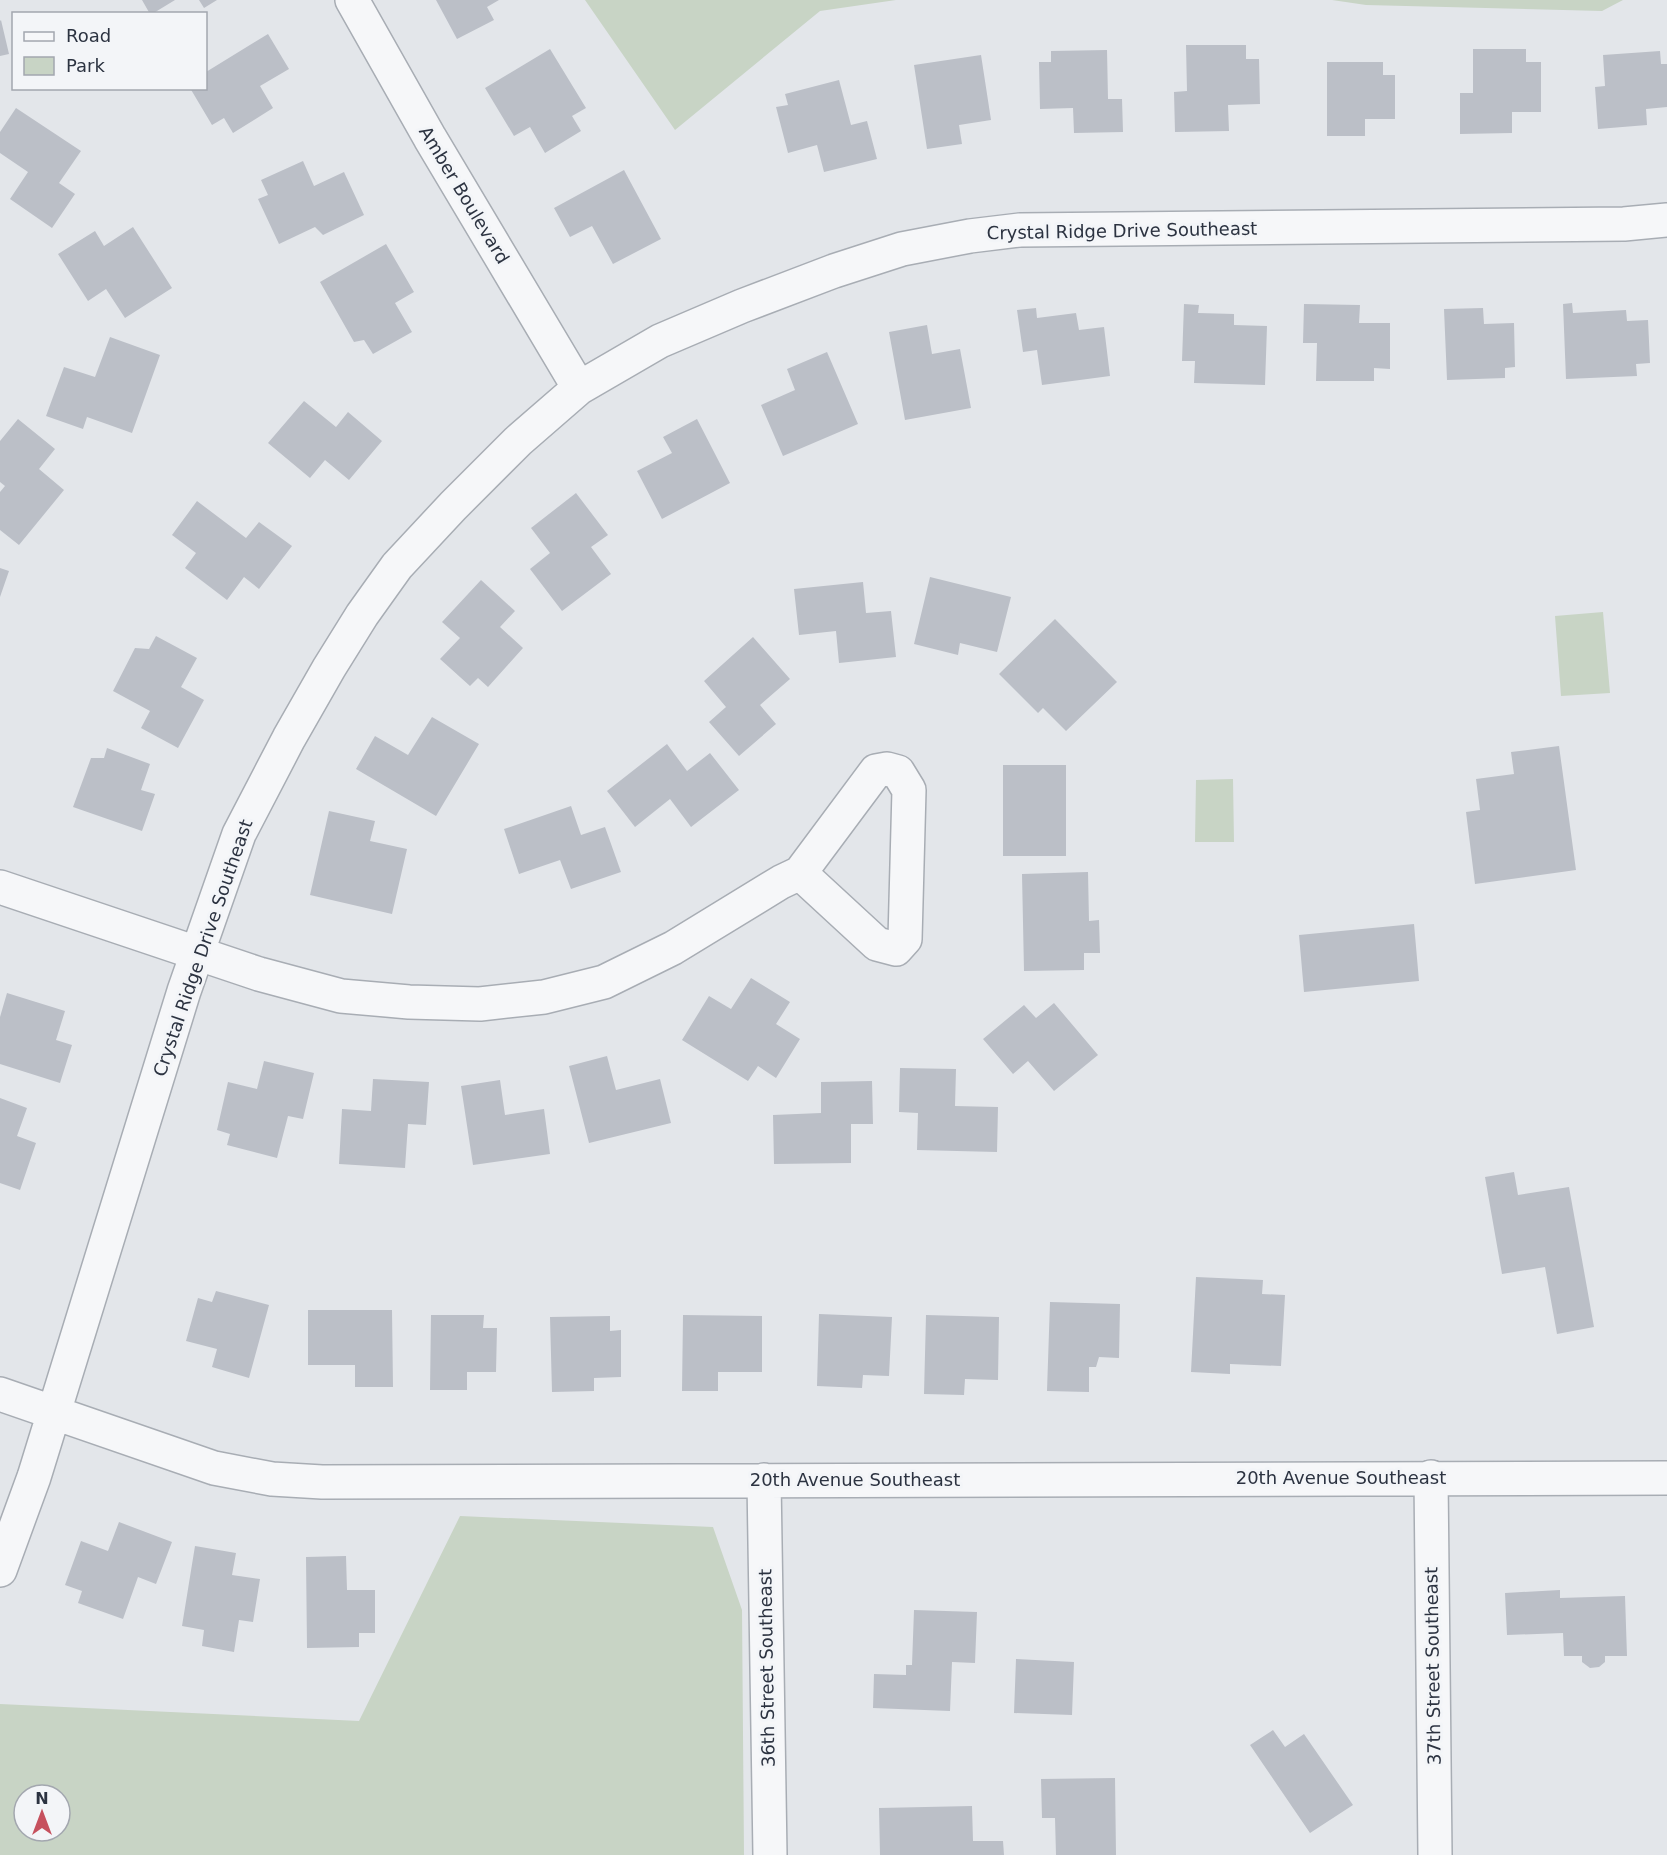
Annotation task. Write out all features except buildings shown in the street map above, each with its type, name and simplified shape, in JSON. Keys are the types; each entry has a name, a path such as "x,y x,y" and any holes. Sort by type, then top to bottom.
{"street":[{"name":"Amber Boulevard","path":"352,0 430,138 579,388"},
{"name":"Crystal Ridge Drive Southeast","path":"0,1570 34,1477 197,953 239,834 294,728 362,615 397,566 518,441 579,388 660,341 742,306 834,271 902,249 970,236 1020,230 1624,225 1667,220"},
{"path":"0,887 259,974 341,996 409,1002 480,1004 543,997 604,982 673,948 781,882 800,873 876,771 886,769 898,772 909,790 905,939 896,949 877,944 800,873"},
{"name":"20th Avenue Southeast","path":"0,1394 214,1468 272,1479 322,1482 1667,1478"},
{"name":"37th Street Southeast","path":"1431,1477 1436,1855"},
{"name":"36th Street Southeast","path":"764,1480 770,1855"}],"green space":[{"path":"585,0 896,0 820,11 675,130"},
{"path":"1332,0 1623,0 1602,11 1366,5"},
{"path":"1603,612 1610,693 1561,696 1555,616"},
{"path":"1233,779 1234,842 1195,842 1196,780"},
{"path":"460,1516 713,1527 742,1610 744,1855 0,1855 0,1704 359,1721"}]}
